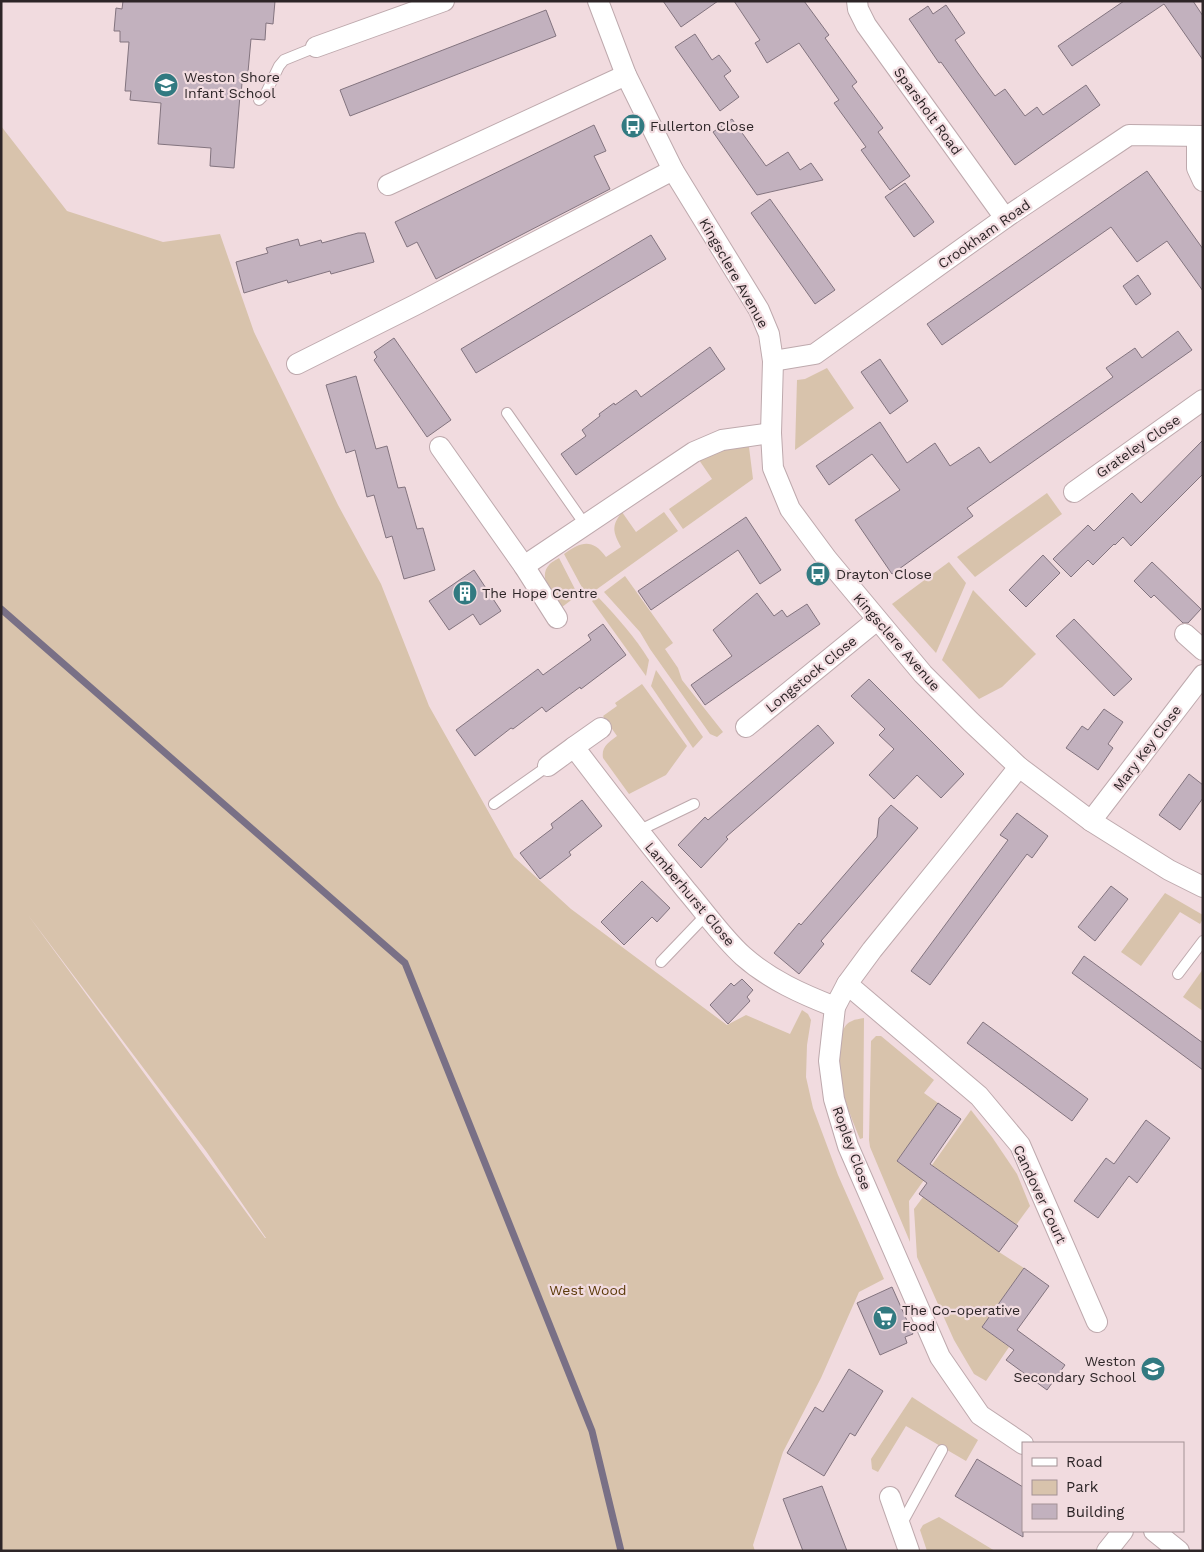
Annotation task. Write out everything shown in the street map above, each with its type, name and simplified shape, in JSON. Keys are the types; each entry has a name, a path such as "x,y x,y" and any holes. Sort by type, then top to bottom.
{"street":[{"path":"316,47 444,1"},
{"name":"Kingsclere Avenue","path":"598,1 626,75 674,170 759,310 769,334 773,361 771,433 773,468 790,510 827,559 923,674 970,722 1019,767 1091,821 1169,870 1203,887"},
{"name":"Sparsholt Road","path":"857,1 858,9 866,25 1005,218"},
{"path":"388,185 626,75"},
{"name":"Crookham Road","path":"773,361 815,354 1005,218 1130,135 1200,136"},
{"path":"1200,136 1197,168 1203,181"},
{"path":"297,364 415,305 674,170"},
{"name":"Grateley Close","path":"1074,492 1203,400"},
{"path":"524,566 694,452 722,440 771,433"},
{"path":"440,447 524,566 557,618"},
{"name":"Longstock Close","path":"746,727 877,620"},
{"path":"1185,634 1203,650"},
{"name":"Mary Key Close","path":"1091,821 1203,675"},
{"path":"548,766 600,728"},
{"name":"Lamberhurst Close","path":"574,747 638,830 724,936 743,956 766,974 800,993 835,1007"},
{"name":"Ropley Close","path":"1019,767 846,984 835,1007 829,1061 834,1099 848,1146 940,1357 980,1416 1022,1443"},
{"name":"Candover Court","path":"846,984 979,1096 1020,1145 1097,1322"},
{"path":"890,1497 909,1551"},
{"path":"1107,1551 1122,1532"},
{"path":"1155,1532 1179,1551"}],"lane":[{"path":"260,100 266,93 279,66 284,60 316,47"},
{"path":"507,413 586,526"},
{"path":"494,804 548,766"},
{"path":"638,830 694,804"},
{"path":"661,962 706,914"},
{"path":"1178,974 1203,941"},
{"path":"900,1526 942,1450"}],"green space":[{"name":"West Wood","path":"1,126 67,211 163,242 220,234 254,332 338,505 381,584 429,706 514,857 571,909 727,1025 746,1015 790,1034 802,1010 808,1014 811,1020 807,1045 806,1077 813,1108 838,1175 884,1279 859,1292 821,1378 783,1452 753,1545 755,1551 1,1551","holes":["28,915 206,1151 266,1238"]},
{"path":"827,368 854,408 795,450 797,380 805,379"},
{"path":"740,446 749,447 753,479 683,529 669,509 712,479 699,460 711,453"},
{"path":"1047,493 1062,514 975,577 957,557"},
{"path":"622,512 636,532 664,512 678,531 593,592 585,593 564,554 586,544 596,547 606,557 621,547 614,529 616,521"},
{"path":"559,558 578,595 562,607 548,587 545,576 549,565"},
{"path":"949,562 966,583 936,653 892,604"},
{"path":"625,576 673,643 665,649 678,668 682,680 723,732 717,737 710,734 640,632 604,592"},
{"path":"973,590 1036,654 1002,687 979,699 942,660"},
{"path":"598,597 638,643 649,660 646,676 592,601"},
{"path":"656,670 703,737 693,748 651,686"},
{"path":"642,684 687,746 666,775 629,794 603,758 604,748 617,736 603,716 617,706 615,703"},
{"path":"1165,893 1203,915 1203,919 1200,924 1180,912 1141,966 1121,952"},
{"path":"1203,969 1203,1011 1183,997"},
{"path":"864,1018 863,1138 860,1139 842,1090 838,1053 845,1026 853,1020"},
{"path":"876,1036 881,1036 934,1080 924,1093 938,1103 897,1161 924,1180 909,1201 910,1242 870,1147 871,1041"},
{"path":"971,1110 1017,1174 1030,1206 1016,1225 932,1165"},
{"path":"923,1197 1024,1268 982,1327 1009,1347 986,1381 974,1374 954,1340 917,1257 914,1209"},
{"path":"912,1397 978,1440 966,1461 906,1426 878,1472 872,1469 871,1459"},
{"path":"939,1517 995,1551 927,1551 920,1530 923,1525"}],"building":[{"name":"Weston Shore Infant School","path":"123,1 275,1 273,24 266,23 265,40 251,39 247,83 242,83 240,95 234,168 210,166 211,148 158,144 161,103 130,100 131,91 125,91 129,42 120,42 120,31 114,31 116,8 122,9"},
{"path":"663,1 718,1 681,27"},
{"path":"734,1 804,1 829,35 825,38 857,82 852,86 883,128 878,132 910,176 890,190 861,150 866,147 834,103 839,100 799,43 767,63 755,43 760,40"},
{"path":"1124,1 1193,1 1203,16 1203,60 1164,4 1072,66 1058,46"},
{"path":"946,5 965,33 955,40 978,73 995,96 1005,89 1025,116 1037,107 1043,115 1086,85 1100,105 1015,165 941,62 939,63 909,19 928,6 933,14"},
{"path":"546,10 556,36 350,116 340,90"},
{"path":"695,34 712,60 719,55 731,71 724,76 739,97 720,111 675,47"},
{"path":"732,119 766,166 788,152 800,170 811,163 823,180 757,195 713,132"},
{"path":"594,125 606,151 594,156 610,189 436,279 417,242 407,247 395,222"},
{"path":"1147,171 1203,249 1203,291 1167,241 1137,262 1111,227 942,345 927,324"},
{"path":"905,183 934,222 914,237 885,197"},
{"path":"770,199 835,290 815,304 751,213"},
{"path":"358,233 365,233 374,262 331,274 330,271 288,283 287,280 244,293 236,262 268,253 266,248 298,239 300,246 321,240 322,243"},
{"path":"651,235 666,259 476,373 461,349"},
{"path":"1138,275 1151,294 1136,305 1123,286"},
{"path":"1178,331 1192,350 967,508 973,516 892,574 855,520 900,490 872,454 829,485 816,466 880,422 907,463 935,443 950,466 979,447 990,463 1113,377 1106,368 1135,348 1142,358"},
{"path":"394,338 451,420 427,437 374,360 377,357 374,352"},
{"path":"710,347 725,369 576,475 561,454 586,436 582,430 614,403 615,405 636,390 641,397"},
{"path":"880,359 908,401 890,414 861,372"},
{"path":"356,376 376,449 387,446 398,488 405,487 417,529 423,528 435,570 404,579 392,536 386,538 374,495 367,497 355,450 346,453 326,385"},
{"path":"1203,440 1203,474 1131,546 1123,537 1093,565 1088,560 1071,577 1053,559 1088,525 1094,531 1132,493 1141,503"},
{"path":"746,517 781,570 760,584 738,550 651,610 638,591"},
{"path":"1043,555 1060,573 1026,607 1009,590"},
{"path":"1152,562 1201,609 1188,623 1183,623 1154,595 1151,598 1134,581"},
{"name":"The Hope Centre","path":"474,570 501,611 480,625 473,614 449,630 429,601"},
{"path":"757,593 774,616 782,610 787,617 807,604 820,624 705,705 691,685 732,656 713,630"},
{"path":"1074,619 1132,679 1114,696 1056,636"},
{"path":"603,624 626,655 581,689 580,687 546,712 542,707 475,756 456,730 538,669 543,675 591,640 588,635"},
{"path":"869,679 964,774 941,798 917,775 894,799 869,775 894,749 879,735 885,729 851,696"},
{"path":"1104,709 1123,722 1108,744 1113,748 1098,770 1066,748 1082,726 1088,730"},
{"path":"818,725 834,743 726,837 728,839 701,868 678,845 705,817 708,820"},
{"path":"1189,774 1203,785 1203,798 1180,830 1159,815"},
{"path":"582,800 602,826 569,852 571,855 540,879 520,853 553,828 551,824"},
{"path":"891,805 918,828 821,941 824,944 799,974 774,953 799,923 801,925 877,837 879,818"},
{"path":"1017,813 1048,836 1032,858 1027,854 930,985 911,971 1008,840 1000,835"},
{"path":"642,881 670,908 657,922 652,917 624,945 601,922"},
{"path":"1111,886 1128,899 1095,941 1078,927"},
{"path":"1084,956 1203,1043 1203,1070 1072,973"},
{"path":"742,979 753,990 747,997 750,1001 728,1024 710,1005 731,983 734,986"},
{"path":"983,1022 1088,1099 1072,1121 967,1043"},
{"path":"938,1103 961,1119 930,1164 1018,1226 999,1252 919,1194 927,1183 897,1161"},
{"path":"1146,1120 1170,1138 1137,1183 1129,1176 1098,1218 1074,1201 1106,1158 1114,1164"},
{"path":"1024,1268 1049,1286 1017,1330 1065,1365 1047,1390 1006,1360 1014,1350 982,1327"},
{"name":"The Co-operative Food","path":"892,1287 913,1334 905,1337 907,1343 880,1355 857,1303"},
{"path":"849,1369 883,1391 855,1436 850,1433 824,1476 787,1453 815,1407 823,1412"},
{"path":"977,1459 1022,1486 1023,1537 955,1496"},
{"path":"822,1486 847,1551 803,1551 783,1499"}],"waterway":[{"path":"1,609 405,963 592,1431 621,1551"}],"place":[{"name":"Weston Shore Infant School","path":"166,85"},
{"name":"Fullerton Close","path":"633,126"},
{"name":"Drayton Close","path":"818,574"},
{"name":"The Hope Centre","path":"465,593"},
{"name":"The Co-operative Food","path":"885,1318"},
{"name":"Weston Secondary School","path":"1153,1369"}]}
